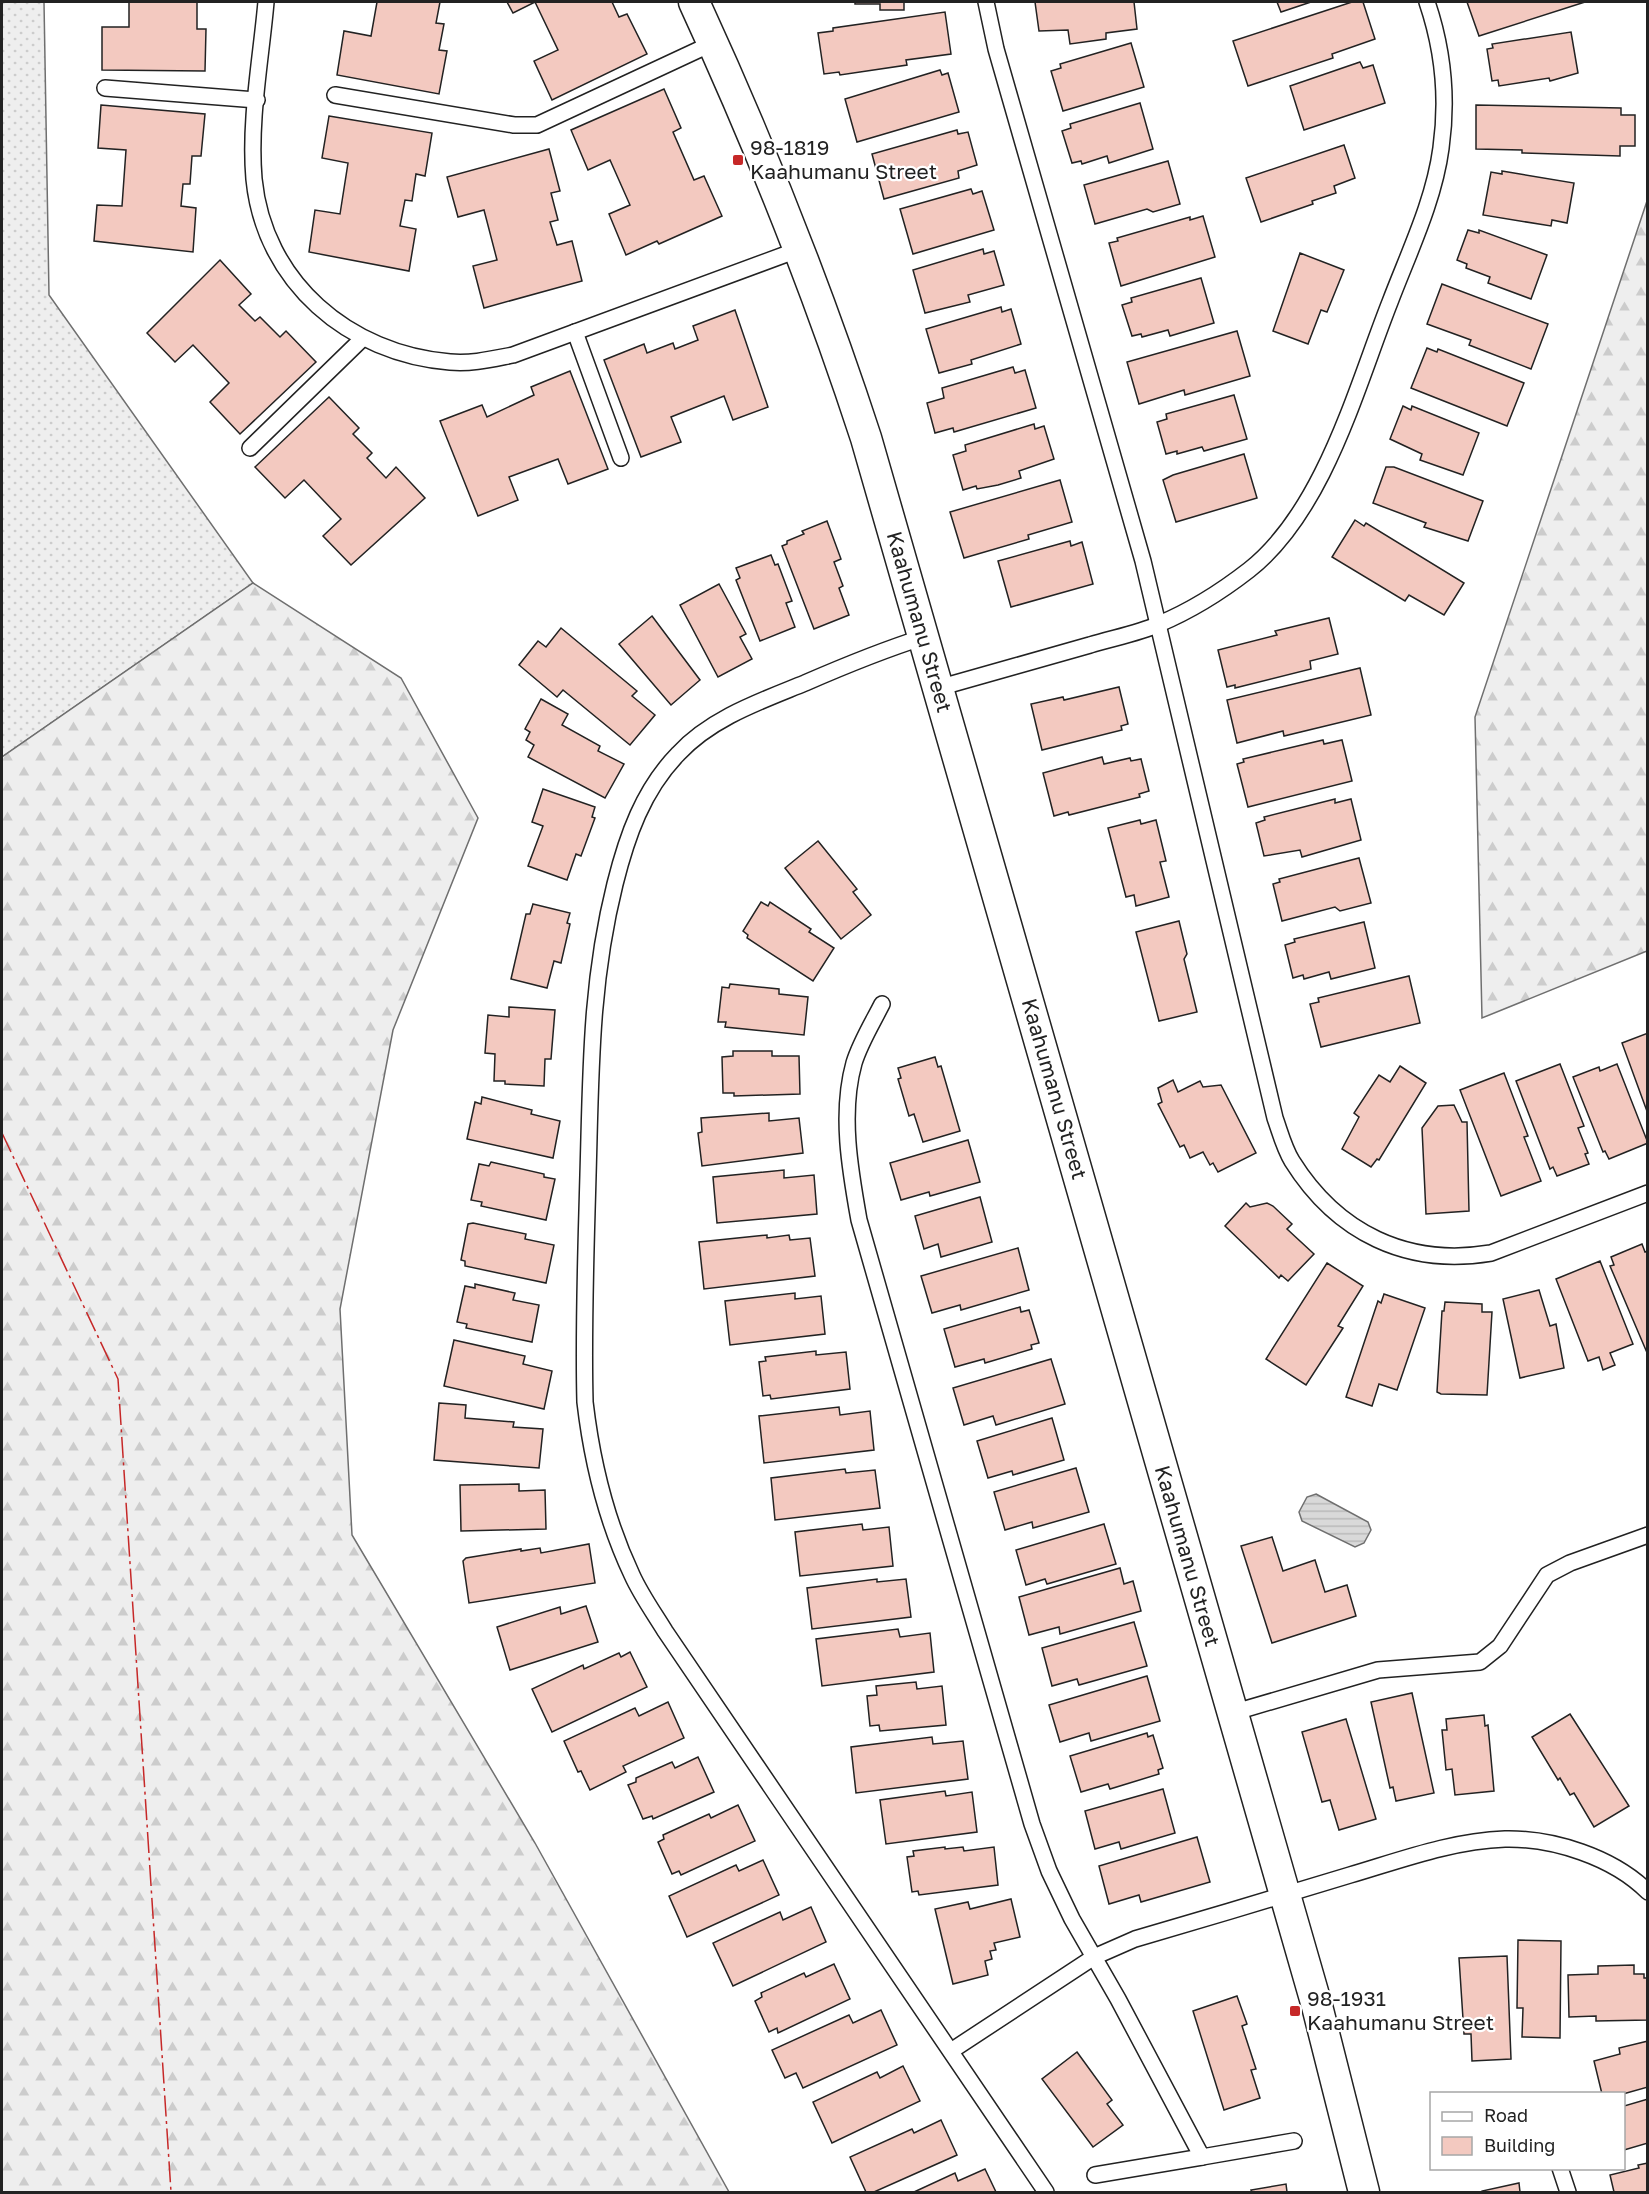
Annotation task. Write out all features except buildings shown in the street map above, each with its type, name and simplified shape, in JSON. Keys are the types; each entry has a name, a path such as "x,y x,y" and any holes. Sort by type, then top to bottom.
{"street":[{"name":"Kaahumanu Street","path":"694,2 754,131 800,249 866,438 1323,2027 1364,2193"}],"lane":[{"path":"266,2 257,100 254,179 269,240 295,283 330,317 362,339 393,351 424,358 450,362 481,362 513,355 800,249"},
{"path":"986,2 996,49 1143,561 1275,1118 1290,1159 1318,1198 1338,1215 1384,1243 1413,1253 1467,1257 1491,1253 1647,1193"},
{"path":"938,688 1158,625 1221,590 1251,569 1278,542 1298,514 1322,473 1422,218 1436,176 1444,120 1444,81 1441,52 1427,2"},
{"path":"335,95 514,125 537,125 713,43"},
{"path":"105,88 257,100"},
{"path":"575,332 621,458"},
{"path":"250,448 362,339"},
{"path":"924,637 883,650 760,701 703,732 678,753 658,778 637,814 627,839 604,928 593,1005 585,1402 595,1465 614,1532 633,1577 679,1651 1046,2193"},
{"path":"882,1004 854,1062 848,1106 849,1151 859,1220 1032,1824 1054,1881 1202,2157"},
{"path":"1232,1713 1378,1670 1480,1662 1500,1646 1547,1575 1570,1563 1647,1535"},
{"path":"951,2051 1094,1957 1135,1939 1447,1846 1506,1839 1541,1842 1597,1858 1647,1892"},
{"path":"1095,2175 1293,2141"},
{"path":"1560,2170 1568,2193"}],"green space":[{"path":"2,2 44,2 49,295 253,583 2,757"},
{"path":"1647,201 1647,951 1482,1018 1475,717"},
{"path":"253,583 401,678 478,818 393,1030 340,1309 352,1535 535,1843 729,2192 2,2192 2,757"}],"shaded area":[{"path":"1316,1494 1368,1522 1371,1530 1364,1543 1355,1547 1302,1521 1299,1512 1307,1497"}],"power":[{"path":"2,1133 118,1379 171,2192"}],"place":[{"name":"98-1819 Kaahumanu Street","path":"738,160"},
{"name":"98-1931 Kaahumanu Street","path":"1295,2011"}]}
